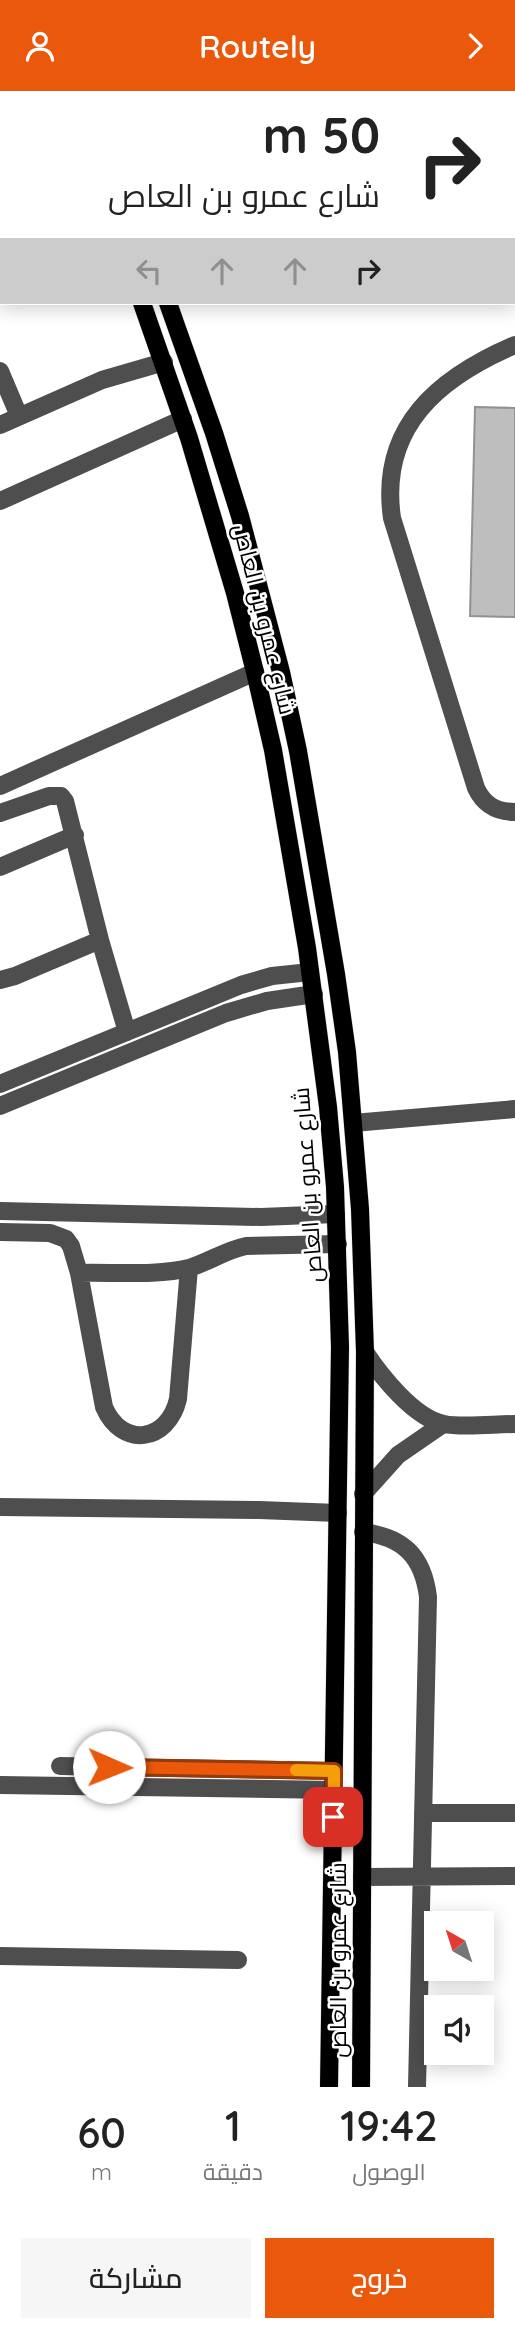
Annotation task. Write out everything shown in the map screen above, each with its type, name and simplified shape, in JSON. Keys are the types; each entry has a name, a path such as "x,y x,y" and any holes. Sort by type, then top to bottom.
{"main road":[{"name":"شارع عمرو بن العاص","path":"143,305 183,419 235,593 255,672 272,751 314,994 328,1107 338,1244 340,1347 329,2087"},
{"name":"شارع عمرو بن العاص","path":"169,305 225,468 281,672 298,751 336,974 346,1052 359,1209 365,1352 361,2087"}],"street":[{"path":"515,345 471,368 430,398 415,414 403,432 395,453 389,496 392,518 476,788 486,804 495,809 515,812"},
{"path":"0,425 102,380 164,362"},
{"path":"0,371 19,417"},
{"path":"0,501 183,419"},
{"path":"0,786 255,672"},
{"path":"0,813 49,796 61,796 68,806 100,940 127,1032"},
{"path":"0,867 75,835"},
{"path":"0,980 100,940"},
{"path":"0,1084 241,985 272,977 310,972"},
{"path":"0,1106 226,1013 267,1001 314,994"},
{"path":"353,1123 515,1109"},
{"path":"0,1211 261,1217 336,1214"},
{"path":"0,1232 50,1233 59,1235 71,1246 79,1273 104,1407 109,1419 127,1433 148,1434 159,1430 175,1411 189,1268"},
{"path":"79,1273 175,1271 246,1246 338,1244"},
{"path":"365,1352 379,1374 396,1393 426,1416 443,1424 515,1424"},
{"path":"363,1494 398,1455 443,1424"},
{"path":"0,1507 338,1513"},
{"path":"363,1532 384,1535 411,1553 426,1581 428,1597 417,2087"},
{"path":"60,1766 334,1771"},
{"path":"0,1785 334,1790"},
{"path":"423,1813 515,1813"},
{"path":"362,1877 515,1876"},
{"path":"0,1956 239,1960"}],"building":[{"path":"475,407 515,408 515,617 470,616"}],"slow traffic":[{"path":"296,1770 334,1771 334,1787"}],"route":[{"path":"109,1767 334,1771 333,1817"}]}
